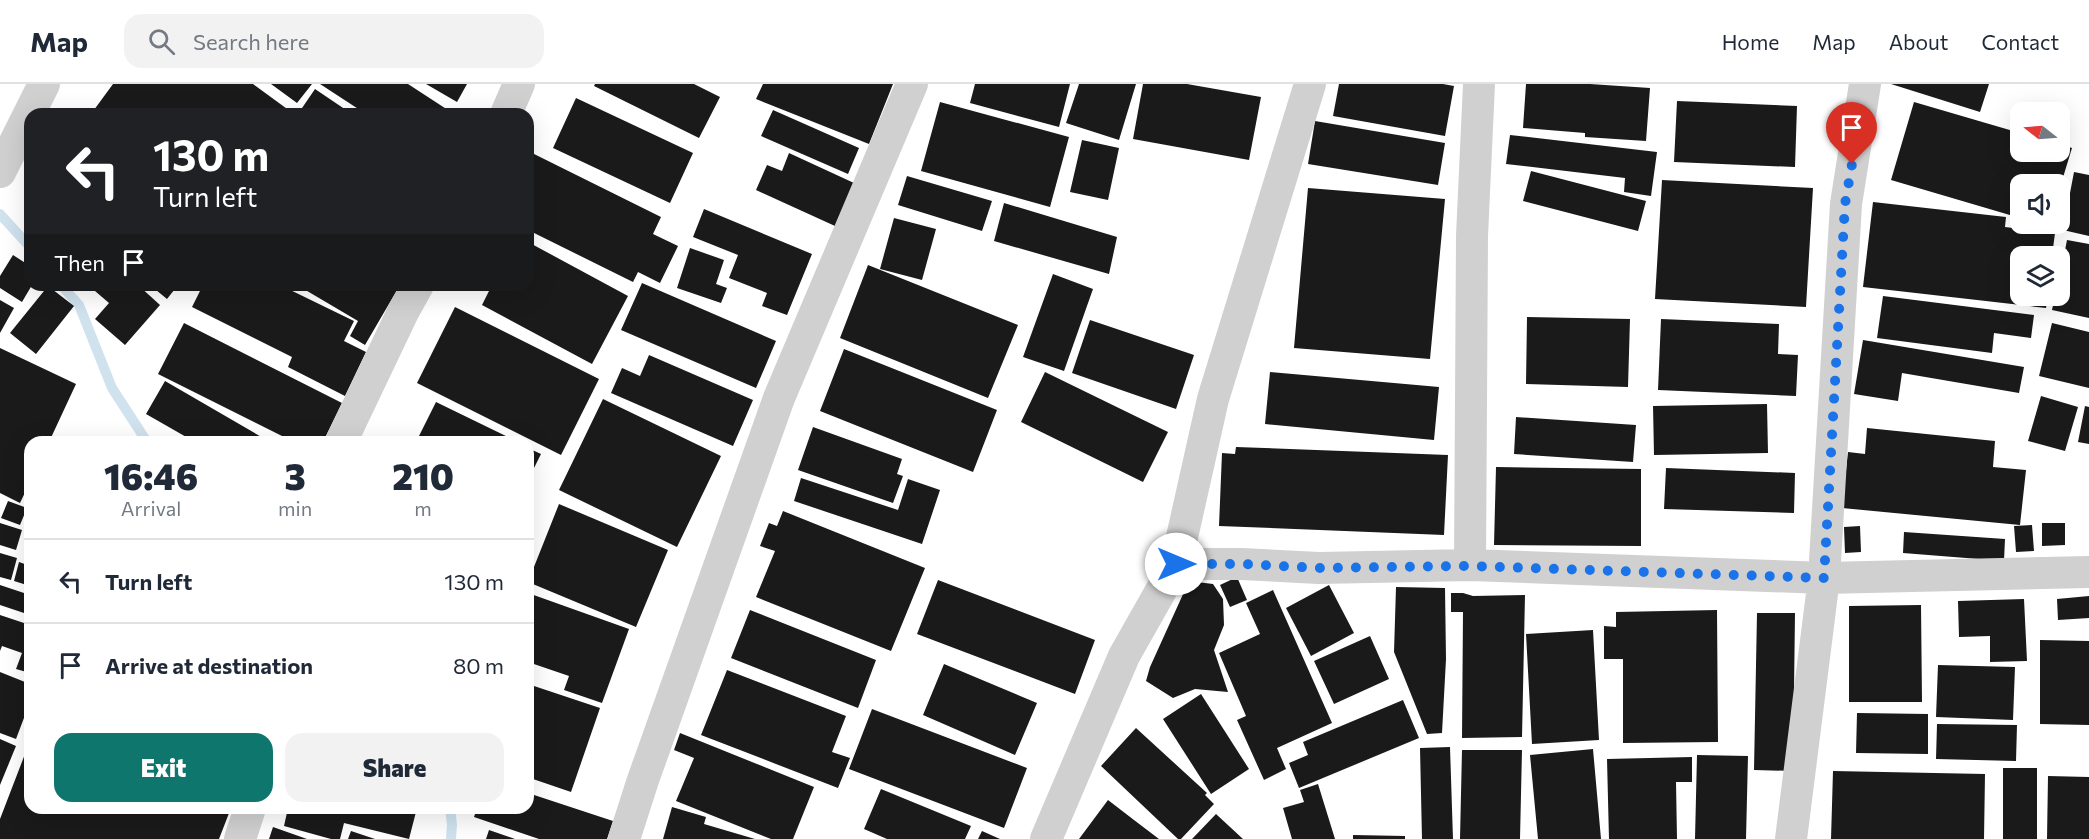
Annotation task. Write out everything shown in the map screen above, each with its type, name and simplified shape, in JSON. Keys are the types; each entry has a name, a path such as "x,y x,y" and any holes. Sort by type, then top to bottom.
{"street":[{"path":"32,108 44,84"},
{"path":"509,108 519,84"},
{"path":"624,839 779,398 912,84"},
{"path":"1046,839 1124,656 1176,564 1214,399 1310,84"},
{"path":"1470,566 1472,236 1479,84"},
{"path":"1791,839 1824,578 1845,204 1865,84"},
{"path":"1,169 24,124"},
{"path":"344,436 415,291"},
{"path":"1176,564 1242,564 1319,568 1470,566 1824,578 2089,572"},
{"path":"240,839 248,814"}],"building":[{"path":"113,84 253,84 286,108 95,108"},
{"path":"271,84 312,84 297,103"},
{"path":"320,84 408,84 445,108 357,108"},
{"path":"426,84 467,84 457,102"},
{"path":"595,84 694,84 720,97 699,138 594,86"},
{"path":"763,84 893,84 869,144 756,99"},
{"path":"975,84 1070,84 1059,127 970,103"},
{"path":"1079,84 1136,84 1119,140 1066,123"},
{"path":"1143,84 1187,84 1261,97 1249,160 1133,139"},
{"path":"1339,84 1443,84 1454,86 1445,136 1333,116"},
{"path":"1526,84 1590,84 1650,88 1646,141 1585,137 1585,133 1523,128"},
{"path":"1891,84 1989,84 1980,112"},
{"path":"315,89 343,108 302,108"},
{"path":"576,98 693,153 670,203 553,148"},
{"path":"1677,101 1797,106 1795,167 1674,162"},
{"path":"940,102 1069,137 1050,207 921,171"},
{"path":"1914,102 2010,130 2010,162 2068,162 2064,174 2010,174 2010,215 1891,180"},
{"path":"773,110 859,148 848,174 761,136"},
{"path":"1315,121 1445,143 1438,185 1308,164"},
{"path":"1510,135 1657,152 1651,196 1624,192 1625,178 1506,164"},
{"path":"1082,140 1119,148 1108,200 1070,192"},
{"path":"789,153 854,183 835,226 756,190 767,165 782,171"},
{"path":"534,154 661,217 653,234 678,246 660,283 638,272 633,282 534,233"},
{"path":"1531,171 1646,201 1638,231 1523,201"},
{"path":"2074,172 2089,175 2089,236 2070,232 2070,193"},
{"path":"907,176 992,201 982,231 898,205"},
{"path":"1662,180 1813,188 1806,307 1655,299"},
{"path":"1308,188 1445,199 1430,359 1294,348"},
{"path":"1873,202 2006,217 2005,227 2010,228 2010,234 2055,234 2053,246 2010,246 2010,304 1863,287"},
{"path":"1004,203 1117,237 1109,274 994,241"},
{"path":"704,209 812,254 787,315 762,306 767,293 729,278 738,255 693,237"},
{"path":"894,218 936,229 922,280 880,269"},
{"path":"2067,240 2089,244 2089,318 2052,310 2053,306 2070,306 2070,246 2066,246"},
{"path":"534,245 628,296 592,364 482,305 489,291 534,291"},
{"path":"690,248 724,260 716,284 727,288 721,303 677,288"},
{"path":"13,255 24,262 24,291 28,291 22,302 0,288 0,276"},
{"path":"868,265 1018,325 988,398 840,338"},
{"path":"1053,274 1093,289 1064,371 1023,357"},
{"path":"642,283 776,341 756,388 621,330"},
{"path":"44,291 54,291 74,306 36,354 10,333"},
{"path":"95,291 145,291 160,305 125,345 95,319 109,303"},
{"path":"157,291 173,291 167,299"},
{"path":"200,291 292,291 354,321 344,341 366,352 345,396 288,367 292,357 192,307"},
{"path":"307,291 396,291 365,345 350,336 358,321"},
{"path":"1883,296 2034,315 2031,338 1994,333 1992,353 1877,338"},
{"path":"0,300 14,308 0,333"},
{"path":"455,307 599,379 561,455 534,442 534,436 523,436 417,383"},
{"path":"1527,317 1630,319 1628,387 1526,384"},
{"path":"1661,319 1779,324 1778,354 1798,355 1796,396 1658,390"},
{"path":"1090,320 1194,355 1176,409 1072,373"},
{"path":"184,323 342,403 326,436 282,436 158,374"},
{"path":"2052,323 2089,332 2089,388 2039,376"},
{"path":"1863,340 2024,367 2019,393 1902,373 1898,401 1854,394"},
{"path":"0,348 76,384 52,436 24,436 24,495 20,503 0,493"},
{"path":"844,349 997,410 973,472 820,411"},
{"path":"649,355 753,400 733,446 611,393 622,368 640,376"},
{"path":"1045,372 1168,432 1143,482 1021,422"},
{"path":"1270,372 1439,387 1434,440 1265,424"},
{"path":"165,381 260,436 184,436 146,414"},
{"path":"2041,396 2078,407 2065,451 2028,441"},
{"path":"603,399 721,456 677,547 559,490"},
{"path":"436,402 506,436 419,436"},
{"path":"1767,404 1768,453 1654,455 1653,406"},
{"path":"2085,406 2089,407 2089,444 2078,442"},
{"path":"1516,417 1636,425 1633,462 1514,454"},
{"path":"813,427 902,459 897,474 903,476 893,503 798,470"},
{"path":"1867,428 1995,441 1993,467 2026,470 2020,525 1842,508 1848,452 1865,454"},
{"path":"1236,447 1448,455 1444,535 1219,526 1222,453 1235,454"},
{"path":"534,451 541,454 534,468"},
{"path":"1496,467 1641,469 1641,546 1494,545"},
{"path":"1666,468 1795,473 1794,513 1664,509"},
{"path":"801,478 898,510 908,479 940,490 922,544 794,501"},
{"path":"8,501 24,507 24,515 20,525 1,518"},
{"path":"559,504 668,550 636,627 534,584 534,567"},
{"path":"783,511 925,568 891,651 756,597 775,551 760,546 769,523 777,526"},
{"path":"0,523 22,530 16,550 0,545"},
{"path":"2042,523 2065,523 2065,545 2042,546"},
{"path":"2032,525 2034,551 2016,552 2014,526"},
{"path":"1860,526 1861,552 1845,553 1844,527"},
{"path":"1904,532 2005,539 2004,561 1903,553"},
{"path":"0,553 17,558 11,580 0,577"},
{"path":"19,562 24,564 24,584 14,581"},
{"path":"1237,577 1247,600 1230,607 1220,585"},
{"path":"938,580 1095,640 1075,694 917,634"},
{"path":"1189,581 1213,584 1223,599 1224,625 1214,650 1228,692 1195,689 1173,698 1146,681 1150,667"},
{"path":"0,585 24,593 24,613 0,605"},
{"path":"1329,585 1354,633 1311,656 1286,608"},
{"path":"1396,587 1445,588 1446,659 1442,733 1427,734 1394,652"},
{"path":"1273,590 1332,723 1277,748 1286,769 1264,780 1237,720 1246,716 1219,653 1260,634 1246,603"},
{"path":"1451,593 1473,596 1525,595 1522,737 1462,738 1463,612 1451,612"},
{"path":"534,595 629,629 602,703 564,690 569,676 534,664"},
{"path":"2089,596 2089,618 2058,620 2057,599"},
{"path":"2024,599 2027,661 1990,662 1990,636 1959,637 1958,601"},
{"path":"1921,605 1922,702 1849,702 1849,606"},
{"path":"750,610 876,660 858,708 731,658"},
{"path":"1717,610 1718,742 1623,743 1623,659 1604,659 1604,626 1616,627 1616,612"},
{"path":"1757,613 1795,613 1793,771 1754,770"},
{"path":"0,615 24,623 24,671 16,669 22,653 2,646 0,651"},
{"path":"1593,630 1599,740 1532,744 1526,634"},
{"path":"1370,636 1389,679 1334,704 1314,661"},
{"path":"2040,640 2089,641 2089,725 2040,724"},
{"path":"944,664 1037,703 1015,755 923,715"},
{"path":"1938,665 2015,667 2013,720 1936,717"},
{"path":"727,670 846,716 832,752 850,758 838,788 701,735"},
{"path":"0,672 24,682 24,718 16,739 0,733"},
{"path":"534,686 600,708 571,792 534,779"},
{"path":"1201,694 1249,769 1211,794 1163,719"},
{"path":"1403,700 1419,738 1299,788 1289,763 1308,755 1303,742"},
{"path":"872,709 1027,768 1004,828 849,769"},
{"path":"1857,713 1928,714 1928,754 1856,753"},
{"path":"1937,724 2017,725 2016,761 1936,759"},
{"path":"1136,728 1207,793 1205,795 1214,804 1181,839 1178,839 1101,766"},
{"path":"680,733 814,787 793,839 771,839 676,801 694,758 674,750"},
{"path":"0,739 16,746 0,785"},
{"path":"1450,747 1453,839 1422,839 1420,748"},
{"path":"1593,749 1601,839 1538,839 1530,755"},
{"path":"1462,750 1522,750 1520,839 1460,839"},
{"path":"1697,755 1748,756 1746,839 1695,839"},
{"path":"24,757 24,814 229,814 219,839 0,839 0,819"},
{"path":"1692,757 1692,782 1676,782 1677,839 1609,839 1607,759"},
{"path":"2003,768 2037,768 2037,839 2003,839"},
{"path":"1833,771 1985,774 1984,839 1831,839"},
{"path":"2048,776 2089,777 2089,839 2047,839"},
{"path":"1318,784 1335,839 1292,839 1283,808 1304,802 1300,790"},
{"path":"881,789 971,826 965,839 887,839 864,829"},
{"path":"534,795 613,821 607,839 539,839 474,817 475,814 534,814"},
{"path":"1108,800 1134,820 1159,839 1079,839"},
{"path":"672,807 706,817 704,824 755,839 663,839"},
{"path":"287,814 415,814 409,839 344,823 340,839 331,839 284,826"},
{"path":"1216,814 1243,839 1192,839"},
{"path":"273,827 307,839 269,839"},
{"path":"489,830 515,839 486,839"},
{"path":"351,831 375,839 348,839"},
{"path":"982,831 1000,839 978,839"},
{"path":"1353,835 1405,836 1405,839 1353,839"}],"waterway":[{"path":"0,214 24,240"},
{"path":"66,291 79,305 112,388 143,436"},
{"path":"451,814 451,839"}],"route":[{"path":"1176,564 1242,564 1319,568 1470,566 1824,578 1845,204 1852,164"}]}
